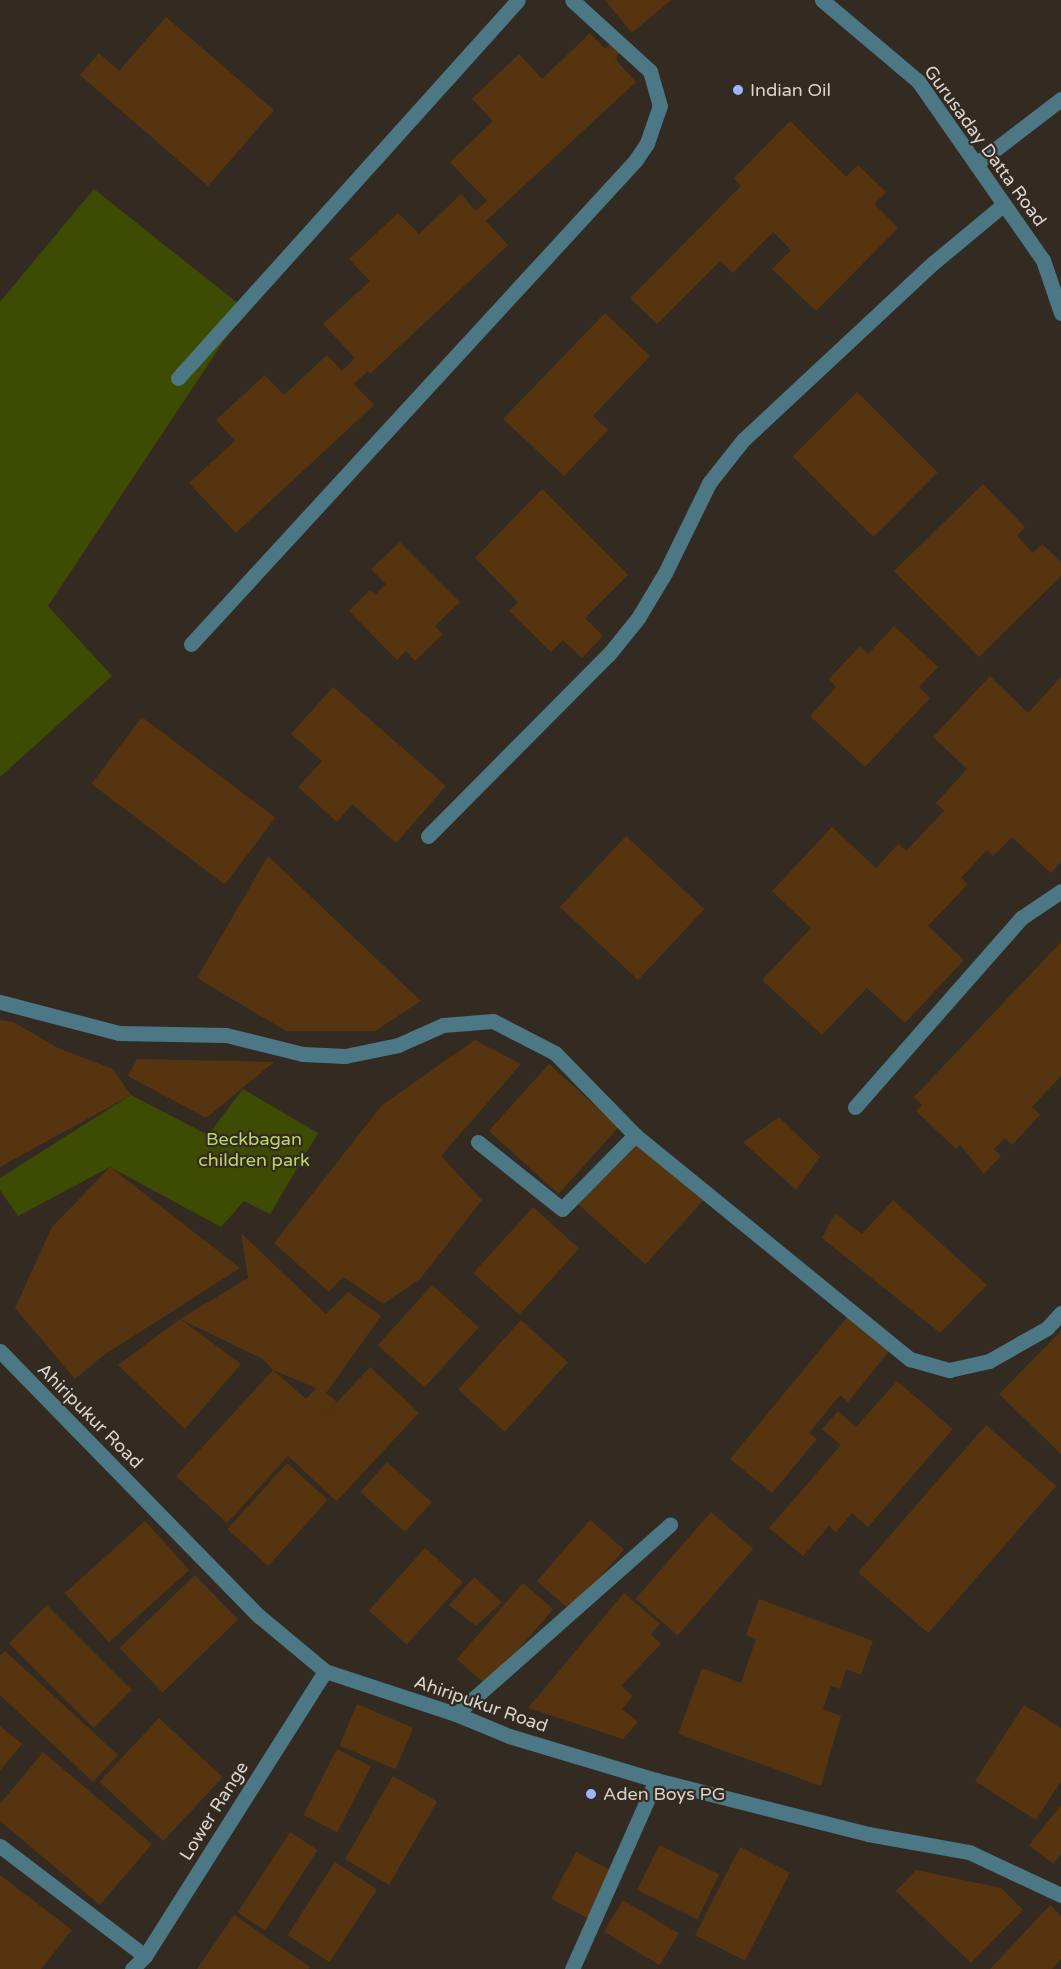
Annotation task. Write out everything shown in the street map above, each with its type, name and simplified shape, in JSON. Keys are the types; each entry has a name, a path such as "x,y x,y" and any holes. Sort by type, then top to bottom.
{"street":[{"path":"178,378 518,0"},
{"path":"190,644 635,162 647,143 660,106 650,71 572,0"},
{"name":"Gurusaday Datta Road","path":"822,0 918,81 1043,260 1061,313"},
{"path":"976,164 1061,99"},
{"path":"428,836 609,654 638,618 665,573 709,483 743,440 933,263 1004,204"},
{"path":"855,1107 1021,918 1061,891"},
{"path":"0,1002 119,1033 226,1035 313,1055 345,1056 398,1045 443,1026 493,1021 555,1053 635,1135 910,1359 949,1370 988,1361 1047,1328 1061,1313"},
{"path":"478,1142 562,1209 635,1135"},
{"name":"Ahiripukur Road","path":"0,1351 259,1616 325,1671 456,1714 508,1736 656,1780 868,1834 969,1852 1061,1895"},
{"path":"456,1714 670,1525"},
{"name":"Lower Range","path":"132,1969 145,1956 325,1671"},
{"path":"572,1969 656,1780"},
{"path":"0,1846 145,1956"}],"green space":[{"path":"94,189 245,309 48,606 112,676 0,777 0,302"},
{"name":"Beckbagan children park","path":"243,1089 318,1133 270,1214 244,1201 221,1227 110,1167 18,1216 0,1190 0,1178 131,1095 208,1135"}],"building":[{"path":"605,0 671,0 632,33"},
{"path":"166,17 274,110 208,186 80,75 99,53 119,71"},
{"path":"590,33 605,49 610,44 620,53 615,59 636,82 486,221 508,245 370,374 368,371 354,384 374,405 236,533 189,483 235,441 216,420 265,375 284,395 327,355 342,371 355,358 323,324 370,281 349,259 398,213 419,234 461,194 476,211 487,201 450,162 493,121 472,99 519,54 542,79"},
{"path":"790,121 846,177 858,165 886,192 874,204 898,228 816,311 772,269 791,250 773,232 733,273 720,261 657,324 630,298 741,186 734,178"},
{"path":"605,313 650,356 593,416 608,430 564,476 503,419"},
{"path":"857,392 938,473 873,537 793,456"},
{"path":"983,484 1025,527 1017,536 1033,553 1042,544 1061,562 1061,576 979,657 894,571"},
{"path":"542,489 628,575 585,618 603,636 582,658 563,640 551,652 509,611 518,602 475,558"},
{"path":"400,542 460,602 435,626 443,634 415,661 406,651 397,660 349,611 370,590 375,595 386,584 371,569"},
{"path":"894,626 938,667 919,687 930,698 865,767 810,716 836,687 829,679 860,646 868,654"},
{"path":"990,676 1028,713 1061,677 1061,862 1051,873 1012,837 993,856 987,850 961,878 968,884 928,926 964,960 905,1023 867,988 822,1035 762,980 811,928 772,891 832,827 876,868 898,844 906,851 944,811 936,803 967,769 933,737"},
{"path":"333,687 446,786 396,843 352,804 337,822 298,787 322,761 291,734"},
{"path":"142,717 275,818 225,885 91,784"},
{"path":"626,836 704,909 638,980 560,907"},
{"path":"268,856 421,1001 375,1031 286,1031 197,978"},
{"path":"1061,942 1061,1076 1032,1107 1040,1115 1012,1145 1005,1138 994,1149 1001,1156 984,1174 960,1145 956,1149 916,1111 922,1105 914,1097"},
{"path":"0,1020 13,1022 58,1048 113,1069 131,1095 0,1167"},
{"path":"475,1040 521,1064 441,1156 482,1200 420,1279 383,1304 343,1277 329,1292 274,1243 382,1105"},
{"path":"137,1059 274,1062 206,1118 128,1076"},
{"path":"549,1064 619,1127 559,1194 489,1131"},
{"path":"779,1117 820,1157 796,1190 743,1142"},
{"path":"636,1139 704,1200 645,1265 578,1204"},
{"path":"110,1167 240,1268 104,1355 75,1379 15,1308 52,1227"},
{"path":"893,1200 987,1285 940,1333 822,1238 835,1213 862,1234"},
{"path":"533,1207 579,1248 520,1315 473,1273"},
{"path":"241,1233 326,1314 348,1292 381,1316 326,1393 337,1402 227,1523 176,1476 273,1370 263,1359 180,1319 248,1278","holes":["273,1370 316,1388 306,1399"]},
{"path":"432,1285 479,1327 425,1387 378,1345"},
{"path":"848,1316 890,1350 848,1402 840,1395 809,1433 817,1439 772,1493 730,1459"},
{"path":"180,1319 241,1364 185,1429 118,1365"},
{"path":"521,1320 568,1362 505,1432 458,1390"},
{"path":"1061,1331 1061,1454 999,1394"},
{"path":"370,1367 419,1413 336,1501 287,1455"},
{"path":"897,1381 953,1429 868,1527 852,1513 836,1532 829,1526 803,1556 769,1528 841,1445 822,1429 838,1411 856,1427"},
{"path":"986,1425 1056,1486 928,1633 858,1572"},
{"path":"387,1462 432,1502 405,1532 360,1492"},
{"path":"287,1463 328,1500 268,1566 227,1529"},
{"path":"711,1512 753,1549 678,1636 636,1599"},
{"path":"590,1520 624,1550 571,1611 537,1581"},
{"path":"145,1521 189,1570 109,1642 65,1593"},
{"path":"425,1548 463,1582 407,1645 369,1610"},
{"path":"195,1575 238,1620 163,1693 119,1648"},
{"path":"474,1577 502,1602 476,1626 449,1605"},
{"path":"523,1583 553,1609 487,1685 457,1659"},
{"path":"624,1593 660,1624 651,1634 661,1644 621,1686 633,1696 622,1709 638,1722 623,1739 528,1708"},
{"path":"759,1599 873,1641 861,1675 846,1669 840,1689 831,1686 823,1709 841,1716 821,1786 678,1734 702,1668 741,1683 756,1639 746,1635"},
{"path":"47,1605 132,1690 94,1728 9,1643"},
{"path":"5,1651 118,1755 93,1782 0,1695 0,1656"},
{"path":"357,1704 413,1728 396,1769 339,1745"},
{"path":"1024,1705 1061,1728 1061,1781 1036,1820 975,1781"},
{"path":"159,1718 223,1777 163,1841 100,1782"},
{"path":"0,1726 22,1744 0,1771"},
{"path":"337,1749 371,1766 337,1832 303,1815"},
{"path":"43,1752 152,1844 100,1905 0,1821 0,1804"},
{"path":"393,1776 437,1802 389,1885 345,1859"},
{"path":"1061,1805 1061,1854 1053,1864 1029,1845"},
{"path":"290,1832 318,1850 265,1930 238,1913"},
{"path":"659,1845 719,1874 697,1919 637,1890"},
{"path":"740,1847 790,1872 745,1961 695,1935"},
{"path":"576,1852 615,1873 590,1919 551,1899"},
{"path":"335,1862 377,1889 330,1962 288,1935"},
{"path":"916,1870 1001,1888 1023,1910 971,1963 896,1891"},
{"path":"0,1875 72,1930 41,1969 0,1969"},
{"path":"623,1900 679,1933 660,1965 604,1932"},
{"path":"1050,1905 1061,1916 1061,1959 1052,1969 990,1969"},
{"path":"234,1915 310,1967 308,1969 197,1969"}],"place":[{"name":"Indian Oil","path":"738,90"},
{"name":"Aden Boys PG","path":"591,1794"}]}
